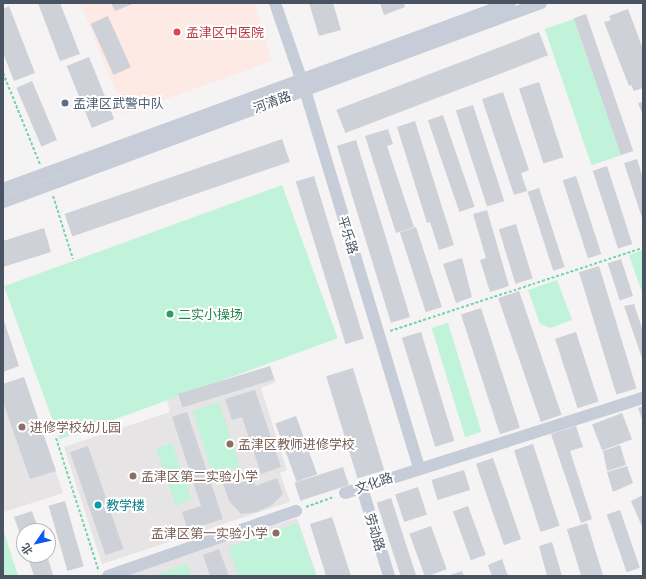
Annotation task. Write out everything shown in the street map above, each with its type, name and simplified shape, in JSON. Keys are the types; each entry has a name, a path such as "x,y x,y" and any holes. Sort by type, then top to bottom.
{"street":[{"name":"平乐路","path":"275,3 303,85 419,468"},
{"name":"河清路","path":"3,202 510,3"},
{"name":"河清路","path":"3,189 541,3"},
{"name":"文化路","path":"345,494 419,468 643,398"},
{"name":"劳动路","path":"362,488 388,576"},
{"path":"108,576 296,511"}],"path":[{"path":"379,335 643,248"},
{"path":"56,438 100,576"},
{"name":"文化路","path":"296,511 345,494"}],"shaded area":[{"name":"孟津区中医院","path":"80,3 254,3 272,61 125,114"},
{"path":"270,366 276,382 261,388 287,470 280,473 290,502 102,564 64,447 170,412 167,400"},
{"name":"进修学校幼儿园","path":"24,377 63,493 4,512 3,384"},
{"name":"孟津区第一实验小学","path":"297,518 317,576 119,576 127,573"}],"green space":[{"path":"574,19 621,155 592,165 545,29"},
{"name":"二实小操场","path":"282,185 338,338 60,439 4,286"},
{"path":"643,250 643,295 629,255"},
{"path":"557,280 572,320 550,328 540,324 528,290"},
{"path":"448,323 481,432 465,437 432,328"},
{"path":"219,402 240,467 213,475 192,411"},
{"path":"172,443 192,500 175,505 156,449"},
{"path":"298,523 316,576 238,576 228,547"},
{"path":"3,529 18,576 3,576"},
{"path":"187,564 191,576 159,576 158,574"}],"building":[{"path":"38,3 60,3 80,54 60,61"},
{"path":"111,3 135,3 115,11"},
{"path":"309,3 333,3 341,30 319,36"},
{"path":"380,3 404,3 405,7 384,15"},
{"path":"9,6 35,73 14,81 3,53 3,9"},
{"path":"628,9 643,49 643,88 634,91 631,85 629,86 604,22 611,20 609,16"},
{"path":"586,14 633,151 621,155 574,18"},
{"path":"108,16 131,67 113,75 91,24"},
{"path":"539,32 548,55 345,133 336,110"},
{"path":"89,57 114,119 92,128 67,66"},
{"path":"32,81 57,140 41,147 16,88"},
{"path":"539,82 563,157 543,164 519,88"},
{"path":"503,92 529,170 521,173 527,191 514,195 482,99"},
{"path":"643,102 643,116 638,103"},
{"path":"473,105 504,201 487,207 456,111"},
{"path":"443,115 475,207 459,212 428,120"},
{"path":"415,121 454,245 439,250 430,222 427,223 397,127"},
{"path":"388,129 393,144 387,146 414,227 396,233 365,136"},
{"path":"282,139 290,162 72,237 65,214"},
{"path":"356,140 410,317 391,323 337,146"},
{"path":"637,159 643,178 643,221 624,163"},
{"path":"607,166 632,244 618,249 593,171"},
{"path":"314,176 364,339 346,344 296,182"},
{"path":"576,176 601,254 588,258 563,180"},
{"path":"539,188 565,267 553,271 528,192"},
{"path":"487,210 509,286 490,292 480,260 486,258 473,214"},
{"path":"516,224 533,279 515,284 499,229"},
{"path":"416,227 442,307 426,312 400,232"},
{"path":"44,228 51,252 3,267 3,241"},
{"path":"462,258 472,297 456,303 443,264"},
{"path":"621,259 633,296 620,300 608,263"},
{"path":"599,266 636,388 616,395 579,272"},
{"path":"519,291 562,415 541,422 498,298"},
{"path":"634,304 643,331 643,361 624,306"},
{"path":"481,308 520,428 500,434 461,314"},
{"path":"3,318 19,366 3,372"},
{"path":"421,332 454,441 435,447 402,338"},
{"path":"576,332 599,401 578,408 555,339"},
{"path":"270,366 274,379 182,407 178,394"},
{"path":"353,368 384,470 358,479 326,376"},
{"path":"24,377 56,471 30,479 3,402 3,384"},
{"path":"255,390 281,467 261,474 242,417 232,420 225,399"},
{"path":"643,406 643,422 638,408"},
{"path":"187,412 223,519 188,530 182,512 201,506 172,417"},
{"path":"622,413 632,439 602,451 592,424"},
{"path":"296,416 317,474 297,482 275,424"},
{"path":"576,426 583,447 570,451 592,519 581,523 551,434"},
{"path":"533,444 560,526 541,532 514,450"},
{"path":"620,445 626,465 607,471 603,451"},
{"name":"教学楼","path":"88,446 123,549 106,555 70,452"},
{"path":"493,458 521,539 504,545 476,464"},
{"path":"627,466 633,483 613,492 607,472"},
{"path":"343,467 349,485 300,501 294,483"},
{"name":"孟津区教师进修学校","path":"248,469 256,486 277,478 283,494 272,505 257,512 241,514 229,501 222,481"},
{"path":"464,470 470,490 438,500 431,480"},
{"path":"418,487 427,515 404,522 395,494"},
{"path":"643,495 643,529 631,501"},
{"path":"391,498 416,576 401,576 377,503"},
{"path":"65,501 84,566 67,571 56,531 56,523 54,523 49,506"},
{"path":"468,506 486,555 471,560 453,511"},
{"path":"620,510 640,568 627,572 607,515"},
{"path":"32,511 36,523 16,523 14,517"},
{"path":"332,517 351,576 326,576 310,524"},
{"path":"587,523 603,576 581,576 567,529"},
{"path":"431,526 447,569 425,576 409,534"},
{"path":"552,542 562,576 547,576 539,546"},
{"path":"219,549 229,576 210,576 203,555"},
{"path":"502,559 508,576 492,576 488,565"},
{"path":"30,563 49,563 53,575 34,576"},
{"path":"462,571 464,576 447,576"}],"place":[{"name":"孟津区中医院","path":"177,32"},
{"name":"孟津区武警中队","path":"65,103"},
{"name":"二实小操场","path":"170,314"},
{"name":"进修学校幼儿园","path":"22,427"},
{"name":"孟津区教师进修学校","path":"230,444"},
{"name":"孟津区第二实验小学","path":"133,476"},
{"name":"教学楼","path":"98,505"},
{"name":"孟津区第一实验小学","path":"276,533"}]}
